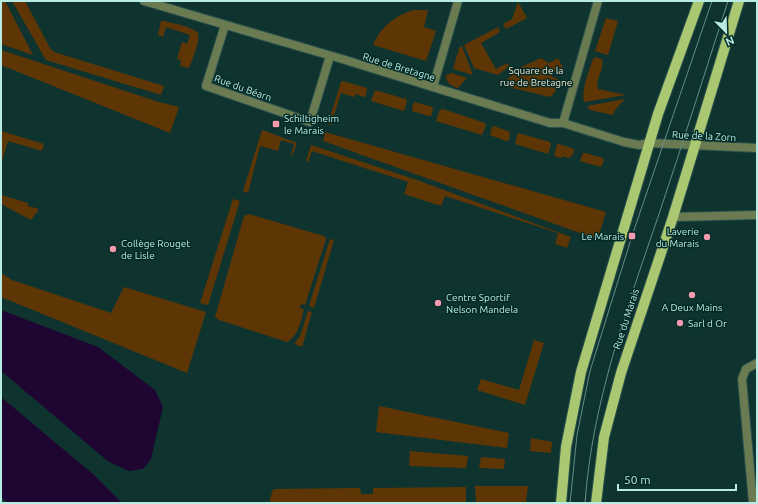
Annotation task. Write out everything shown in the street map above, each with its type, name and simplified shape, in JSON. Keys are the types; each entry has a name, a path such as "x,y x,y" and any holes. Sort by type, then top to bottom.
{"main road":[{"path":"561,503 566,447 581,372 658,114 699,1"},
{"name":"Rue du Marais","path":"596,503 604,437 621,373 673,216 739,1"}],"street":[{"name":"Rue de Bretagne","path":"144,1 550,123 563,123 624,142 639,145 649,143"},
{"path":"433,87 458,1"},
{"path":"563,123 598,1"},
{"name":"Rue du Béarn","path":"225,25 206,86 310,122 330,56"},
{"name":"Rue de la Zorn","path":"649,143 757,148"},
{"path":"673,216 757,215"},
{"path":"753,503 742,379 746,369 757,363"}],"green space":[{"path":"1,1 5,1 33,55 1,44"},
{"path":"12,1 25,1 50,48 54,52 164,86 161,95 46,60"},
{"path":"518,2 527,18 506,29 503,24 512,19"},
{"path":"413,10 428,10 424,27 436,31 426,61 373,45 384,27 400,15"},
{"path":"606,18 618,21 608,55 595,51"},
{"path":"161,21 186,27 197,32 197,44 189,68 180,66 181,60 177,59 182,42 187,44 190,35 166,27 163,37 158,35"},
{"path":"498,27 500,32 481,43 496,69 507,63 509,66 498,75 474,68 464,45"},
{"path":"462,46 473,75 453,69 459,48"},
{"path":"1,50 159,102 179,107 170,133 1,65"},
{"path":"596,57 602,59 603,63 597,85 598,89 626,95 584,102 583,97 586,80 593,59"},
{"name":"Square de la rue de Bretagne","path":"541,58 549,63 558,58 563,68 553,72 552,77 558,79 558,84 550,97 505,85 504,82 521,67"},
{"path":"452,73 467,78 458,88 451,85 447,80 446,75"},
{"path":"343,81 367,88 366,96 363,97 356,94 354,97 341,93 331,125 328,124 341,82"},
{"path":"375,90 406,99 407,101 404,111 371,101"},
{"path":"625,99 615,110 613,115 590,110 587,106"},
{"path":"415,102 432,107 433,109 431,116 412,111 413,104"},
{"path":"443,109 485,123 486,125 482,135 436,121 440,110"},
{"path":"494,126 510,132 509,140 506,141 490,135 492,127"},
{"path":"262,130 297,143 292,156 294,144 281,140 278,151 260,146 248,193 243,191"},
{"path":"1,131 44,144 42,151 8,141 1,164"},
{"path":"325,132 606,212 599,235 594,238 323,141"},
{"path":"518,133 550,142 551,145 548,154 515,144"},
{"path":"559,144 574,149 572,156 568,158 562,156 561,158 554,156 557,145"},
{"path":"311,145 417,180 571,237 567,248 555,244 558,233 445,196 441,206 404,194 408,182 312,151 308,162 306,161"},
{"path":"583,153 603,158 604,160 601,167 580,161"},
{"path":"1,195 28,203 28,206 39,209 31,220 1,204"},
{"path":"233,199 240,201 208,305 200,303"},
{"path":"249,214 324,236 326,239 305,305 301,304 300,308 304,309 297,332 287,342 219,320 215,317 244,216"},
{"path":"330,239 334,240 314,308 309,306"},
{"path":"1,273 12,280 111,313 124,287 206,312 187,373 1,297"},
{"path":"308,311 312,312 302,347 294,344 300,336"},
{"path":"534,340 544,343 525,405 477,390 481,379 519,390"},
{"path":"379,406 509,433 507,448 376,432"},
{"path":"531,438 552,442 551,453 530,451"},
{"path":"410,451 468,456 466,468 409,466"},
{"path":"481,457 505,459 504,469 479,468"},
{"path":"475,486 528,486 526,503 476,503"},
{"path":"466,487 466,503 269,503 273,489 360,488 361,494 373,494 373,488"}],"shaded area":[{"path":"1,310 98,347 155,390 163,407 151,459 143,469 129,471 109,462 1,371"},
{"path":"1,397 93,474 122,503 8,503 1,497"}],"tram line":[{"path":"570,503 577,435 590,371 632,236 712,1"},
{"path":"585,503 595,429 603,392 623,320 677,161 728,1"}],"place":[{"name":"Schiltigheim le Marais","path":"276,124"},
{"name":"Le Marais","path":"632,236"},
{"name":"Laverie du Marais","path":"707,237"},
{"name":"Collège Rouget de Lisle","path":"113,249"},
{"name":"A Deux Mains","path":"692,295"},
{"name":"Centre Sportif Nelson Mandela","path":"438,303"},
{"name":"Sarl d Or","path":"680,323"}]}
